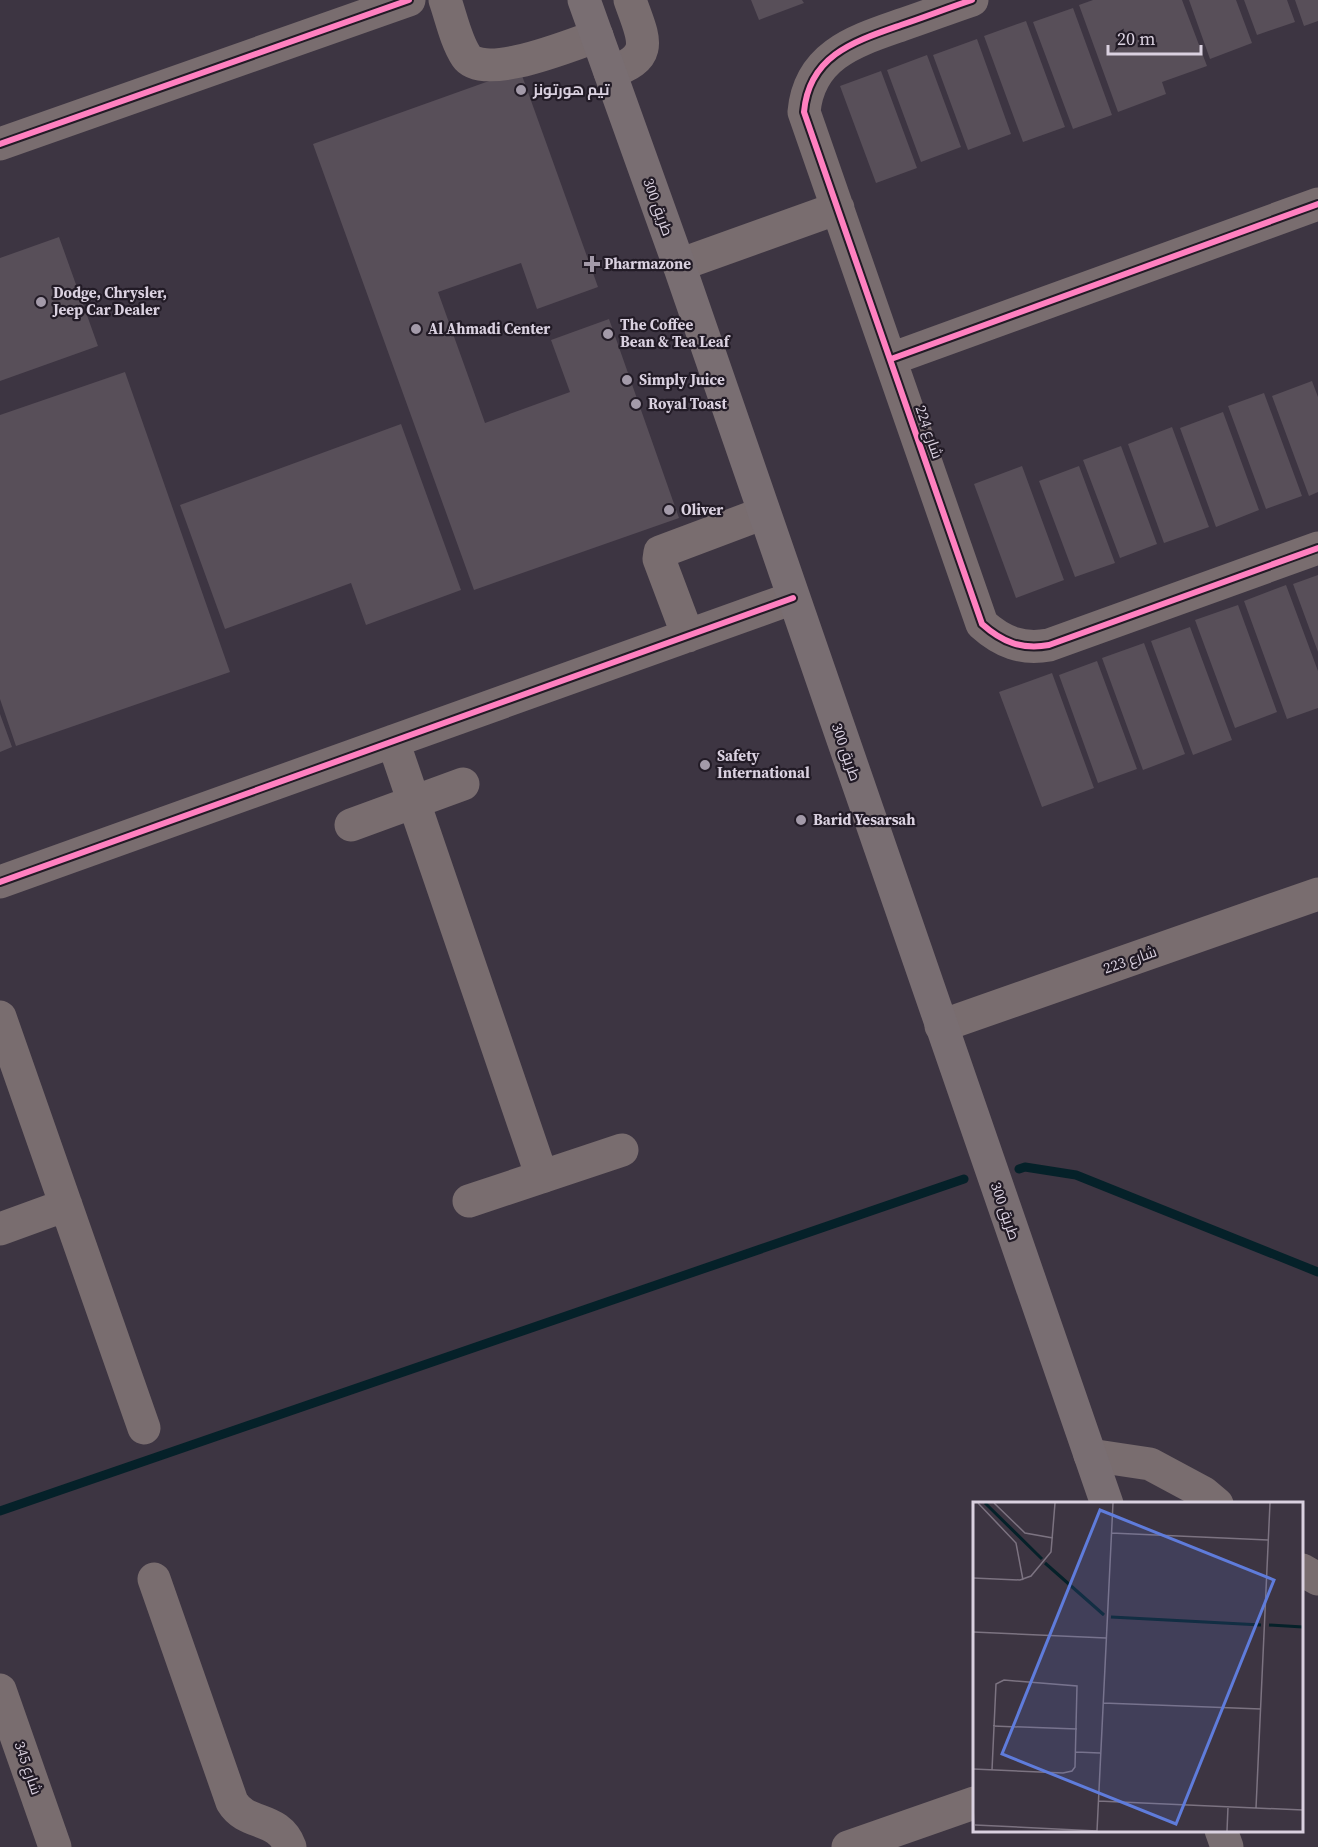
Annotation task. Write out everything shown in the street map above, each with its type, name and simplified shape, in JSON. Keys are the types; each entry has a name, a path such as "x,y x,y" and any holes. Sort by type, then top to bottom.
{"main road":[{"name":"طريق 300","path":"584,0 679,265 1107,1502"},
{"path":"1222,1832 1227,1847"}],"street":[{"path":"0,144 409,0"},
{"path":"445,0 466,57 478,65 499,64 537,57 597,36"},
{"path":"610,72 629,66 642,54 644,40 630,0"},
{"name":"شارع 224","path":"972,0 849,45 835,54 816,73 806,99 804,112 982,624 1008,642 1028,647 1050,645 1318,548"},
{"path":"891,359 1318,204"},
{"path":"679,265 838,208"},
{"path":"688,636 659,559 660,552 764,513"},
{"path":"0,882 793,598"},
{"path":"393,741 542,1178"},
{"path":"351,825 464,784"},
{"name":"شارع 223","path":"941,1026 1318,894"},
{"path":"0,1017 144,1428"},
{"path":"469,1201 622,1150"},
{"path":"0,1229 66,1205"},
{"path":"1090,1455 1150,1464 1204,1493 1216,1502"},
{"path":"1303,1571 1318,1579"},
{"path":"154,1579 232,1802 244,1815 280,1830 290,1847"},
{"name":"شارع 345","path":"0,1690 55,1847"},
{"path":"848,1847 973,1804"}],"building":[{"path":"751,0 802,0 804,3 759,20"},
{"path":"1093,0 1182,0 1207,66 1162,82 1166,94 1118,112 1079,5"},
{"path":"1189,0 1236,0 1252,43 1210,59"},
{"path":"1244,0 1287,0 1295,22 1257,35"},
{"path":"1295,0 1318,0 1318,21 1304,26"},
{"path":"1073,8 1112,115 1073,129 1033,22"},
{"path":"1026,21 1065,127 1023,142 984,36"},
{"path":"977,39 1011,134 968,150 933,55"},
{"path":"927,55 961,147 921,162 887,70"},
{"name":"Al Ahmadi Center","path":"520,70 598,287 537,309 521,263 438,292 485,423 570,392 551,340 609,319 679,518 474,590 313,144"},
{"path":"881,71 917,168 876,183 840,86"},
{"name":"Dodge, Chrysler, Jeep Car Dealer","path":"59,237 98,346 0,381 0,258"},
{"path":"125,372 230,672 16,746 0,699 0,415"},
{"path":"1312,381 1318,397 1318,492 1309,496 1272,396"},
{"path":"1264,393 1302,496 1266,509 1228,406"},
{"path":"1223,412 1259,510 1216,527 1180,428"},
{"path":"401,424 461,590 366,625 351,583 225,629 180,505"},
{"path":"1172,427 1209,527 1164,543 1128,444"},
{"path":"1121,446 1157,544 1120,558 1083,460"},
{"path":"1022,466 1064,580 1016,598 974,484"},
{"path":"1079,466 1115,563 1075,577 1039,481"},
{"path":"1318,575 1318,652 1293,584"},
{"path":"1286,585 1318,671 1318,708 1287,719 1244,601"},
{"path":"1238,605 1277,712 1235,728 1195,620"},
{"path":"1190,627 1232,740 1193,755 1151,641"},
{"path":"1144,643 1185,754 1143,770 1102,658"},
{"path":"1097,661 1137,769 1098,783 1059,675"},
{"path":"1052,673 1094,788 1042,807 999,692"},
{"path":"0,714 12,747 0,752"}],"waterway":[{"path":"1019,1169 1025,1167 1076,1175 1318,1272"},
{"path":"0,1511 964,1179"}],"cycle path":[{"path":"0,144 409,0"},
{"path":"972,0 867,37 837,53 815,77 808,93 804,112 982,624 997,636 1013,643 1030,646 1049,645 1318,548"},
{"path":"891,359 1318,204"},
{"path":"0,882 793,598"}],"place":[{"name":"تيم هورتونز","path":"521,90"},
{"name":"Pharmazone","path":"592,264"},
{"name":"Dodge, Chrysler, Jeep Car Dealer","path":"41,302"},
{"name":"Al Ahmadi Center","path":"416,329"},
{"name":"The Coffee Bean & Tea Leaf","path":"608,334"},
{"name":"Simply Juice","path":"627,380"},
{"name":"Royal Toast","path":"636,404"},
{"name":"Oliver","path":"669,510"},
{"name":"Safety International","path":"705,765"},
{"name":"Barid Yesarsah","path":"801,820"}]}
